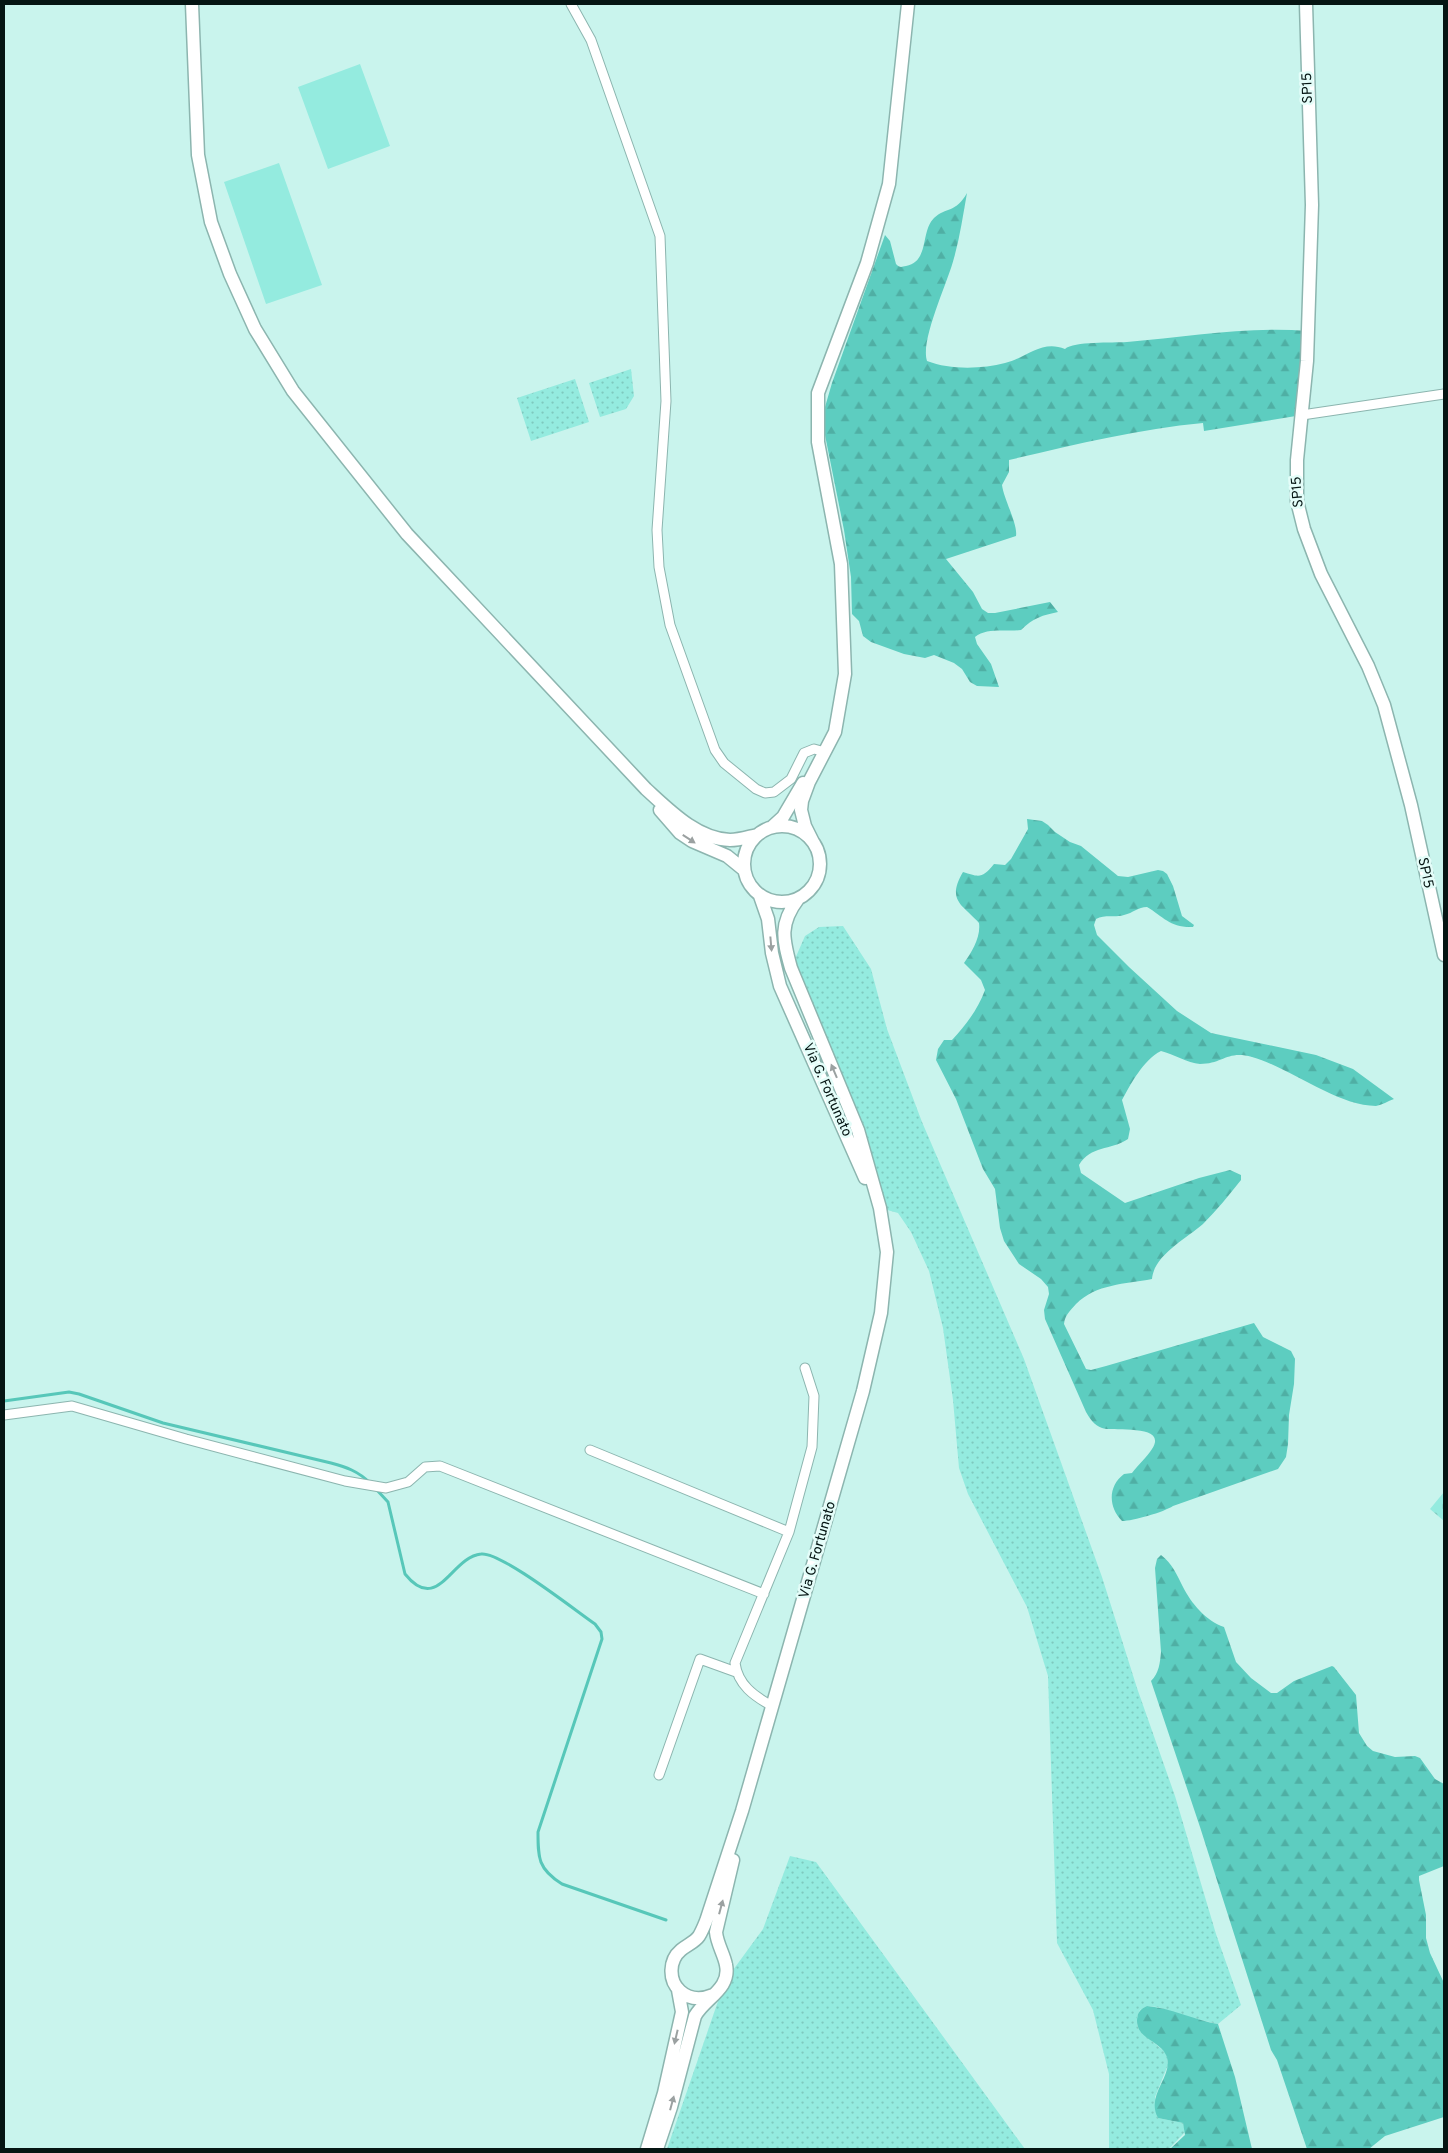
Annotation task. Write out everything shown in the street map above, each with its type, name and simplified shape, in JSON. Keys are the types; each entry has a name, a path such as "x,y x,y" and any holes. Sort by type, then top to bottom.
{"main road":[{"path":"192,4 198,155 211,222 230,274 255,329 293,392 407,534 646,789 668,810 703,833 716,838 732,840 757,835 772,827 783,817 798,788 817,765"},
{"path":"757,835 744,854 744,869 747,882 760,896 779,903 798,899 811,889 818,875 820,859 804,826 801,810 803,796 835,732 845,674 841,564 818,442 818,392 867,263 888,184 908,4"},
{"name":"SP15","path":"1306,4 1312,205 1307,361 1296,460 1297,501 1304,529 1321,574 1368,666 1384,705 1411,805 1444,955"},
{"path":"646,789 660,810 680,833 692,841 727,856 744,869"},
{"path":"772,827 788,826 795,828 813,842"},
{"name":"Via G. Fortunato","path":"760,896 768,919 772,953 780,986 858,1159 866,1182 874,1209 883,1286"},
{"name":"Via G. Fortunato","path":"742,1811 874,1350 883,1286 886,1242 873,1177 858,1130 791,968 785,946 784,925 790,910 798,899"},
{"path":"648,2149 664,2093 682,2012 678,1990 671,1973 672,1964 675,1956 699,1936 706,1921 742,1811"},
{"path":"657,2149 671,2107 695,2016 699,2009 720,1989 725,1981 727,1972 726,1962 716,1932 733,1862 742,1811"},
{"path":"689,1945 707,1944 722,1954"},
{"path":"678,1990 685,1996 694,1998 704,1998 713,1995"}],"street":[{"path":"571,4 591,40 660,236 666,401 657,530 659,567 670,625 682,664 715,750 724,763 756,789 774,792 791,779 804,753 814,749 825,752"},
{"path":"1302,415 1444,394"},
{"path":"772,1706 753,1696 736,1672 735,1663 789,1532 812,1448 814,1396 805,1368"},
{"path":"4,1415 72,1406 186,1439 363,1484 386,1488 408,1482 425,1467 440,1466 764,1594"},
{"path":"590,1450 789,1532"},
{"path":"658,1775 700,1660 736,1672"}],"green space":[{"path":"360,64 390,146 328,169 298,87"},
{"path":"279,163 322,285 266,304 224,182"},
{"path":"967,193 954,258 927,339 927,361 946,366 976,367 1013,361 1034,350 1049,346 1065,349 1070,346 1085,344 1127,342 1240,331 1308,331 1302,415 1204,431 1203,423 1154,429 1009,460 1009,472 1002,485 1015,525 1016,536 946,559 973,592 982,609 988,613 1050,602 1058,612 1038,618 1021,630 991,631 975,637 977,644 991,664 999,687 977,686 970,682 962,669 954,663 934,655 925,658 904,654 871,642 863,636 859,621 852,614 851,577 844,530 825,435 825,407 832,383 885,235 890,241 896,264 902,267 914,263 922,252 927,231 934,218 959,204"},
{"path":"631,369 634,396 626,409 600,417 589,383"},
{"path":"575,379 589,422 531,441 517,398"},
{"path":"1027,819 1042,821 1070,842 1081,846 1118,876 1128,877 1158,870 1167,874 1173,886 1182,916 1194,925 1193,927 1173,924 1147,907 1121,916 1106,916 1096,919 1094,925 1097,935 1177,1011 1211,1033 1316,1055 1353,1069 1394,1099 1376,1106 1346,1100 1267,1062 1244,1055 1231,1056 1214,1062 1200,1064 1161,1051 1143,1066 1122,1100 1130,1129 1128,1139 1089,1154 1079,1165 1081,1173 1125,1203 1199,1178 1230,1170 1241,1175 1241,1180 1208,1219 1158,1262 1152,1279 1111,1286 1093,1292 1084,1297 1070,1311 1065,1318 1064,1324 1086,1369 1091,1370 1106,1366 1254,1323 1263,1337 1291,1351 1295,1359 1286,1457 1278,1469 1156,1513 1127,1521 1122,1521 1114,1509 1112,1503 1113,1490 1119,1479 1124,1474 1132,1473 1152,1449 1155,1441 1153,1435 1137,1430 1102,1428 1093,1422 1086,1412 1045,1319 1044,1310 1049,1294 1048,1287 1041,1279 1019,1264 1004,1241 1000,1228 995,1189 983,1169 956,1099 936,1060 938,1049 944,1040 952,1040 962,1029 975,1010 985,990 981,980 964,963 977,939 979,923 959,902 956,896 958,882 963,872 980,876 994,864 1005,865 1011,859 1028,829"},
{"path":"843,926 871,969 887,1029 922,1122 1024,1359 1102,1577 1137,1688 1175,1796 1216,1934 1241,2005 1218,2024 1157,2007 1147,2006 1140,2010 1137,2017 1137,2025 1140,2031 1165,2052 1167,2057 1168,2065 1155,2097 1158,2118 1183,2123 1185,2132 1169,2149 1109,2149 1109,2074 1093,2010 1057,1943 1048,1676 1027,1607 968,1494 959,1468 953,1400 943,1328 929,1271 911,1232 898,1213 880,1208 873,1177 791,968 805,936 819,927"},
{"path":"1444,1492 1444,1521 1430,1509"},
{"path":"1161,1555 1171,1565 1186,1593 1195,1605 1205,1616 1224,1627 1236,1662 1251,1678 1271,1693 1277,1693 1294,1681 1332,1666 1334,1667 1356,1695 1359,1733 1367,1746 1373,1751 1395,1757 1415,1756 1420,1758 1435,1779 1444,1784 1444,1866 1419,1876 1419,1880 1426,1915 1426,1938 1430,1953 1444,1983 1444,2117 1385,2136 1369,2149 1307,2149 1277,2060 1271,2050 1151,1681 1160,1664 1161,1652 1155,1568 1157,1559"},
{"path":"790,1856 816,1862 1025,2149 667,2149 725,1981 763,1929"},
{"path":"1147,2006 1165,2009 1218,2024 1235,2077 1252,2149 1170,2149 1185,2135 1183,2123 1158,2118 1155,2109 1157,2093 1168,2063 1163,2050 1145,2036 1138,2027 1138,2014"}],"waterway":[{"path":"4,1401 69,1392 79,1394 163,1423 347,1468 356,1472 370,1483"},
{"path":"376,1489 388,1502 405,1574 417,1585 427,1589 436,1586 470,1557 481,1554 491,1556 538,1583 595,1624 601,1632 602,1639 538,1832 539,1856 548,1873 562,1884 666,1920"}]}
